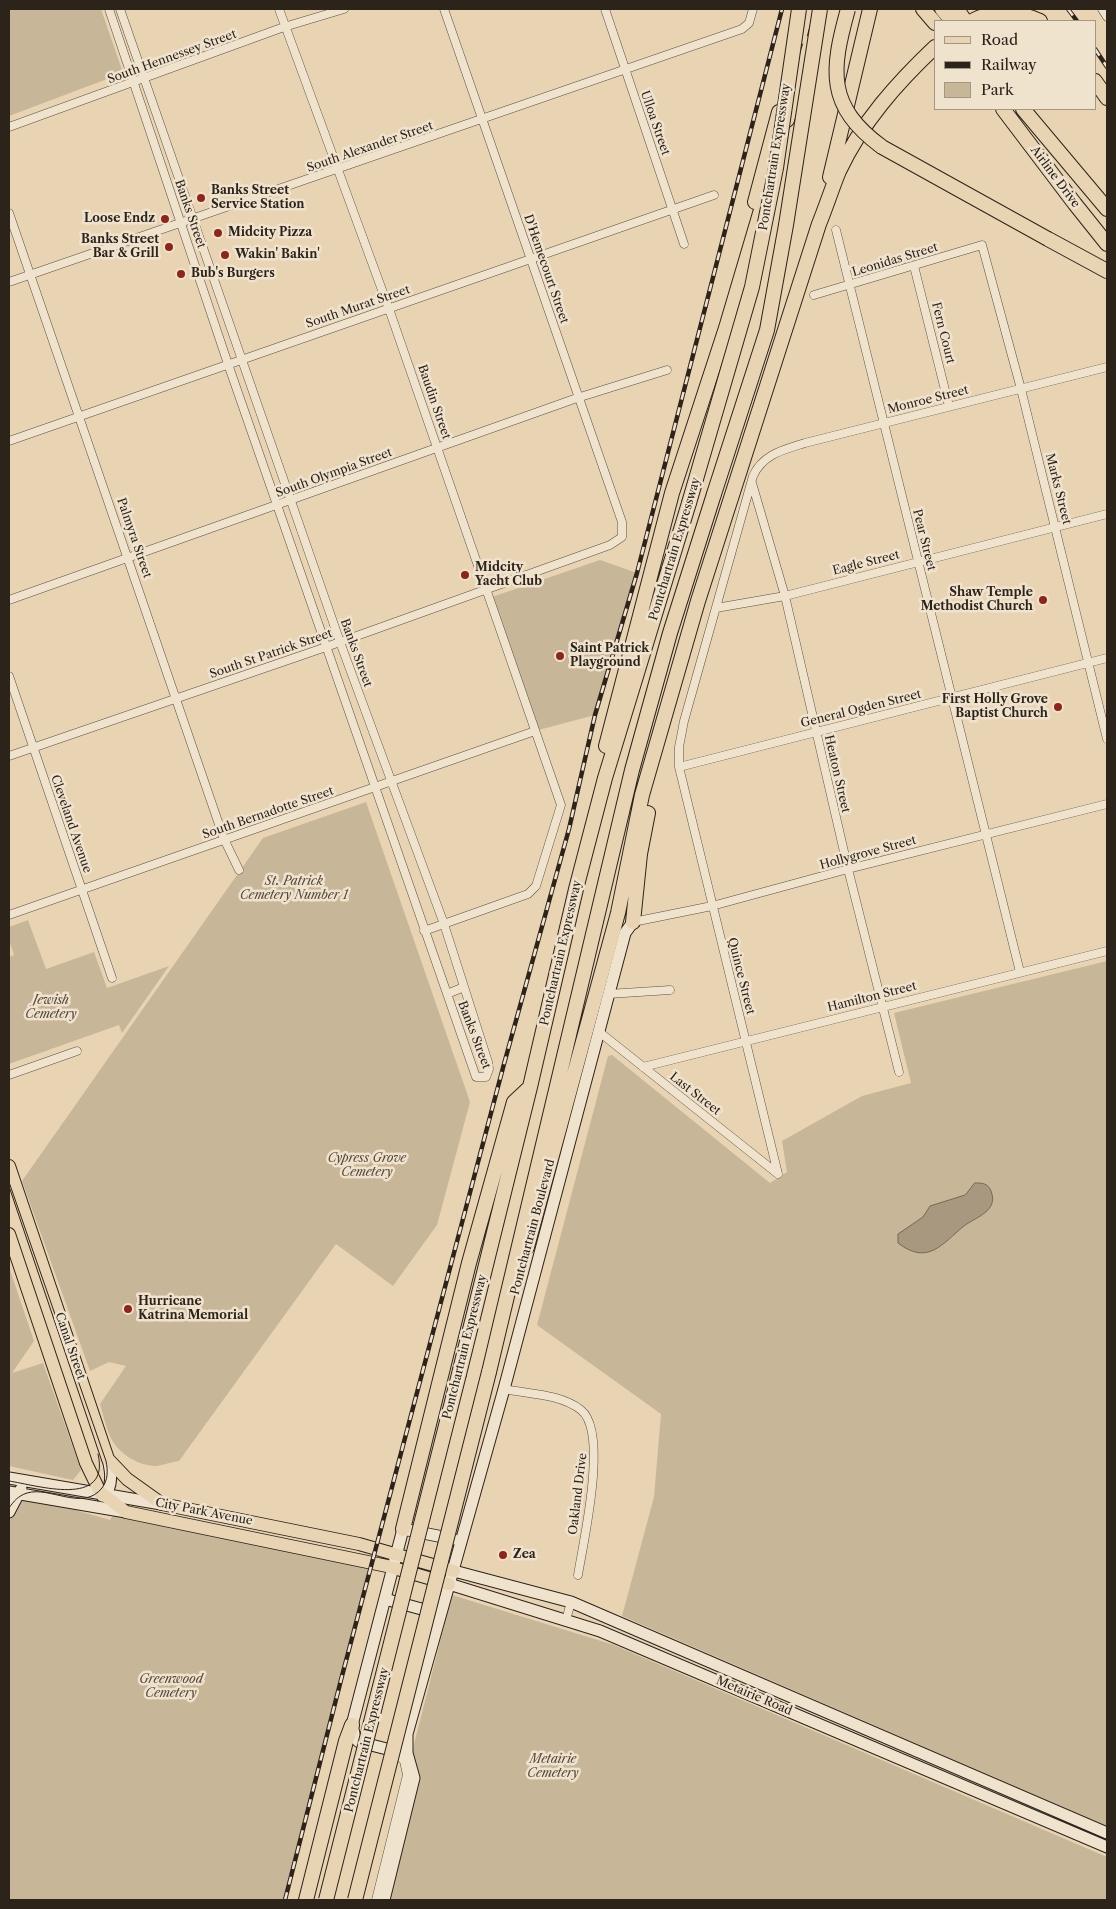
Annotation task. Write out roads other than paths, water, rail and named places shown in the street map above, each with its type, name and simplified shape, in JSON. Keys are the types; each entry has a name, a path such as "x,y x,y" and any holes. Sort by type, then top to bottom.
{"highway":[{"name":"Pontchartrain Expressway","path":"326,1900 530,1087 576,888 605,778 689,503 752,287 776,168 799,9"},
{"path":"705,386 740,246 757,195 808,9"},
{"name":"Pontchartrain Expressway","path":"355,1900 489,1372 632,770 670,634 767,330 822,9"},
{"path":"605,778 600,768 672,493 728,319 804,63 822,9"},
{"path":"848,9 837,47 835,70 837,90 853,121 864,134 882,147 1107,271"},
{"path":"924,9 934,22"},
{"path":"942,9 951,20"},
{"path":"957,9 964,20"},
{"path":"819,224 869,13"},
{"path":"975,20 988,15 1011,13 1024,14 1038,20"},
{"path":"516,1258 527,1247 590,1024 618,913 642,795 698,601 819,224 839,171 869,120 895,86 934,48"},
{"path":"1096,82 1107,98"},
{"name":"Airline Drive","path":"1004,110 1107,244"},
{"name":"Airline Drive","path":"1024,110 1107,209"},
{"path":"633,922 640,854 671,708 670,698"},
{"path":"403,1529 468,1263 514,1102 530,1087"},
{"path":"306,1900 346,1741 352,1725"}],"main road":[{"name":"Pontchartrain Boulevard","path":"384,1900 414,1778 406,1744 440,1614 454,1571 504,1389 624,933 633,922"},
{"name":"Canal Street","path":"9,1166 108,1459 127,1479 162,1504"},
{"name":"Canal Street","path":"9,1234 86,1463 103,1494 126,1512"},
{"path":"48,1351 69,1345"},
{"path":"79,1504 103,1494 111,1470 108,1459"},
{"path":"71,1488 81,1483 85,1477 86,1463"},
{"name":"City Park Avenue","path":"9,1478 162,1504 349,1542 395,1562"},
{"path":"9,1512 14,1493 26,1481"},
{"name":"City Park Avenue","path":"14,1493 395,1562"},
{"path":"406,1744 395,1751 359,1742 355,1738 352,1725 403,1529 462,1541"},
{"name":"Metairie Road","path":"395,1562 454,1571 571,1602 1107,1833"},
{"name":"Metairie Road","path":"395,1562 449,1584 600,1631 1107,1847"},
{"path":"385,1599 440,1614"}],"street":[{"name":"Banks Street","path":"108,9 228,364 424,931 476,1077 486,1077 489,1069 488,1062 444,924 340,642 120,9"},
{"name":"Baudin Street","path":"279,9 284,28 339,169 389,308 561,805 536,886 528,894 444,924"},
{"name":"South Hennessey Street","path":"9,127 144,80 284,28 344,9"},
{"name":"D'Hemecourt Street","path":"444,9 622,522 622,537"},
{"name":"Ulloa Street","path":"605,9 684,244"},
{"name":"South Alexander Street","path":"9,282 182,224 746,28 753,9"},
{"path":"1102,9 1107,17"},
{"name":"South Murat Street","path":"9,441 714,195"},
{"name":"Palmyra Street","path":"9,213 129,557 175,699 224,839 239,870"},
{"name":"Pear Street","path":"836,230 1020,972"},
{"name":"Leonidas Street","path":"814,295 982,246"},
{"name":"Marks Street","path":"982,246 1021,389 1107,739"},
{"name":"Fern Court","path":"914,266 950,406"},
{"name":"Monroe Street","path":"759,465 774,454 804,443 1107,367"},
{"name":"South Olympia Street","path":"9,600 578,398 667,370"},
{"name":"Quince Street","path":"759,465 751,481 684,721 679,747 679,767 778,1174"},
{"name":"Heaton Street","path":"751,481 784,596 848,869 899,1072"},
{"name":"Eagle Street","path":"716,608 784,596 1107,514"},
{"name":"South St Patrick Street","path":"9,756 340,642 610,545 622,537"},
{"name":"General Ogden Street","path":"679,767 1107,658"},
{"name":"Cleveland Avenue","path":"9,676 112,978"},
{"name":"South Bernadotte Street","path":"9,915 535,731"},
{"name":"Hollygrove Street","path":"633,922 712,906 848,869 1107,804"},
{"path":"424,931 444,924"},
{"name":"Hamilton Street","path":"643,1067 1107,951"},
{"path":"447,994 464,988"},
{"path":"608,994 670,990"},
{"name":"Last Street","path":"598,1031 778,1174"},
{"path":"9,1075 77,1051"},
{"name":"Oakland Drive","path":"504,1389 562,1400 584,1412 592,1424 594,1472 578,1575"},
{"path":"566,1620 571,1602"},
{"path":"376,1900 407,1775 404,1761 395,1751"}],"tram line":[{"path":"9,1182 106,1461 107,1472 102,1488 94,1495 86,1498 36,1492 27,1493 16,1499 9,1508"},
{"path":"9,1481 52,1489 68,1490 83,1488 93,1482 99,1471 98,1454"}],"railway":[{"path":"285,1900 342,1676 504,1064 569,829 595,715 637,573 782,9"},
{"path":"1068,9 1076,20"},
{"path":"1096,50 1107,67"}],"place":[{"name":"Banks Street Service Station","path":"201,198"},
{"name":"Loose Endz","path":"165,219"},
{"name":"Midcity Pizza","path":"218,233"},
{"name":"Banks Street Bar & Grill","path":"169,247"},
{"name":"Wakin' Bakin'","path":"225,255"},
{"name":"Bub's Burgers","path":"181,274"},
{"name":"Midcity Yacht Club","path":"465,575"},
{"name":"Shaw Temple Methodist Church","path":"1043,600"},
{"name":"Saint Patrick Playground","path":"560,656"},
{"name":"First Holly Grove Baptist Church","path":"1058,707"},
{"name":"Hurricane Katrina Memorial","path":"128,1309"},
{"name":"Zea","path":"503,1555"}],"park label":[{"name":"St. Patrick Cemetery Number 1","path":"294,889"},
{"name":"Jewish Cemetery","path":"51,1008"},
{"name":"Cypress Grove Cemetery","path":"367,1166"},
{"name":"Greenwood Cemetery","path":"171,1687"},
{"name":"Metairie Cemetery","path":"553,1767"}]}
